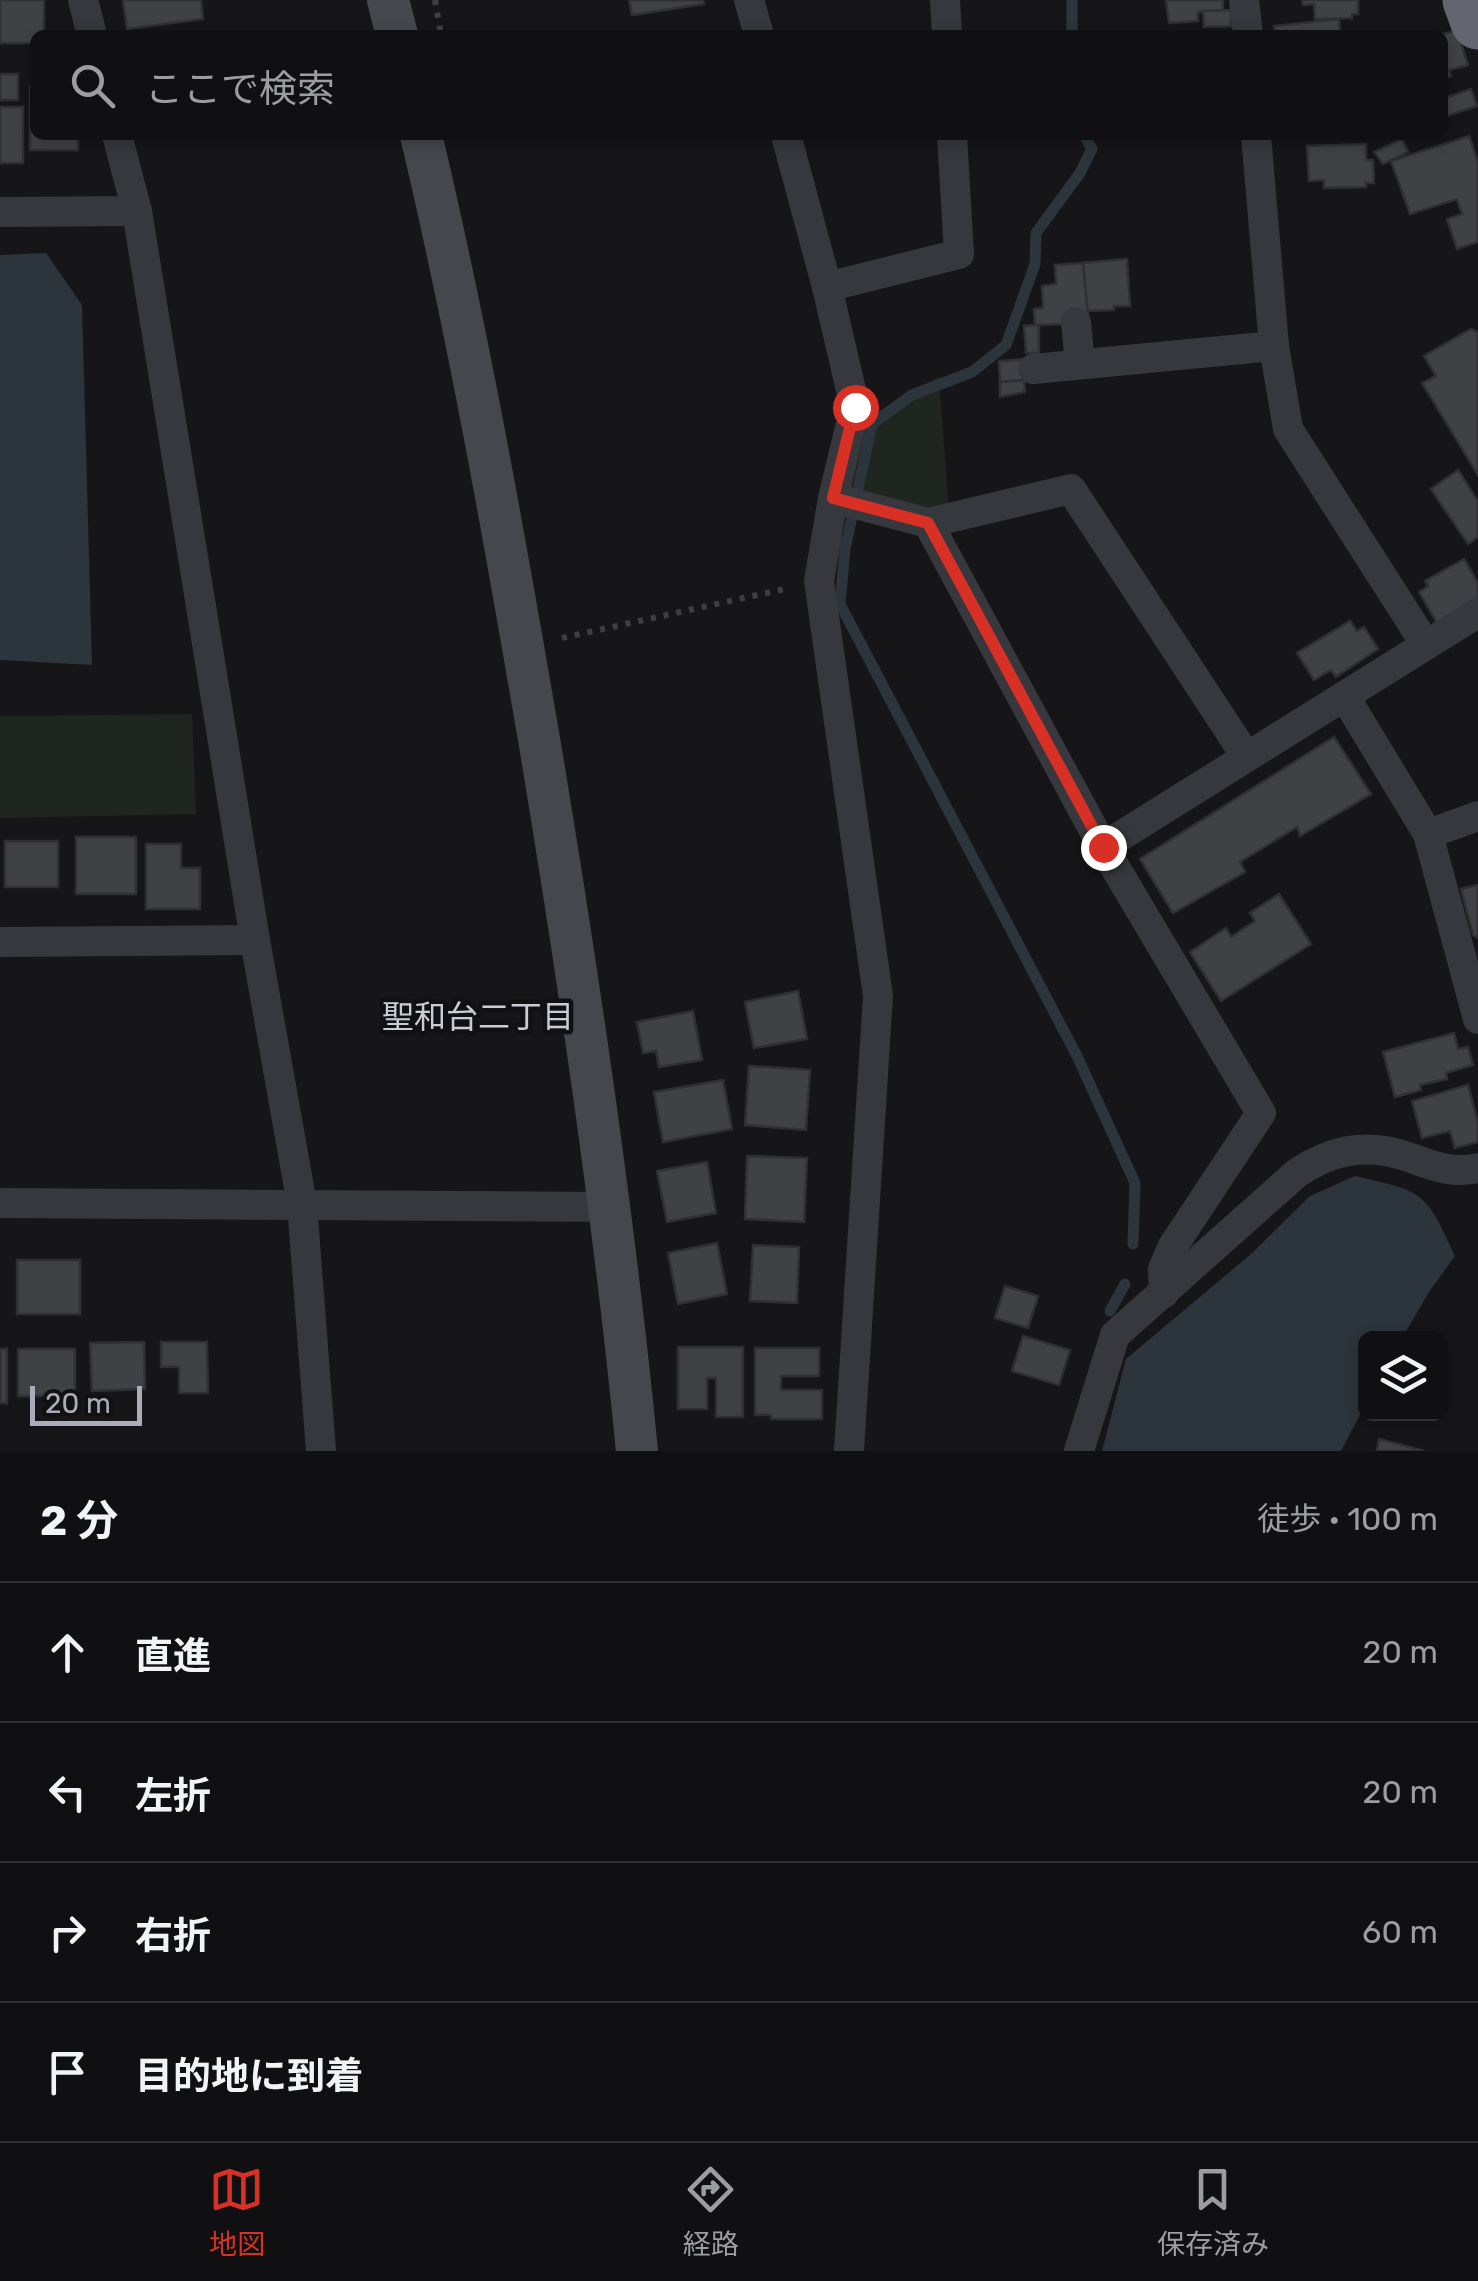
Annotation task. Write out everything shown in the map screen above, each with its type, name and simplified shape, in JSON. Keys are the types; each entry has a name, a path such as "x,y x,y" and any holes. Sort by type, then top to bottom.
{"highway":[{"path":"1470,0 1478,22"}],"street":[{"path":"83,0 91,30"},
{"path":"388,0 395,30"},
{"path":"749,0 757,30"},
{"path":"945,0 947,30"},
{"path":"1244,0 1247,30"},
{"path":"119,140 137,211 255,940 302,1204 321,1451"},
{"path":"421,140 451,261 509,559 566,904 609,1207 637,1451"},
{"path":"787,140 855,407 833,498 819,581 878,996 850,1451"},
{"path":"827,288 959,254 952,140"},
{"path":"1256,140 1274,346 1288,430 1426,644"},
{"path":"0,212 137,211"},
{"path":"1076,322 1080,364"},
{"path":"1033,370 1274,346"},
{"path":"833,498 928,523 1071,489 1246,756"},
{"path":"928,523 1103,847 1261,1112 1173,1246 1163,1269 1164,1293"},
{"path":"1103,847 1478,612"},
{"path":"1345,697 1428,834 1478,1019"},
{"path":"1428,834 1478,816"},
{"path":"0,942 255,940"},
{"path":"1079,1451 1115,1335 1297,1173 1343,1150 1382,1150 1455,1171 1478,1168"},
{"path":"0,1203 609,1207"}],"path":[{"path":"436,0 440,30"},
{"path":"560,638 819,581"}],"shaded area":[{"path":"46,253 82,305 92,665 0,660 0,255"},
{"path":"939,377 949,513 849,492 865,419"},
{"path":"192,714 196,814 0,818 0,716"},
{"path":"1355,1176 1409,1191 1428,1206 1455,1256 1406,1331 1358,1331 1358,1418 1341,1451 1102,1451 1126,1359 1251,1254 1310,1196"}],"building":[{"path":"0,0 44,0 44,30 30,30 30,43 0,43"},
{"path":"123,0 201,0 203,19 127,29"},
{"path":"629,0 703,0 704,4 632,15"},
{"path":"1166,0 1223,0 1223,11 1198,12 1198,21 1169,23"},
{"path":"1302,0 1358,0 1358,14 1352,14 1352,18 1315,19 1314,4 1303,5"},
{"path":"1231,10 1231,26 1204,27 1203,11"},
{"path":"1339,19 1340,30 1274,30 1274,26"},
{"path":"1457,30 1468,65 1449,70 1448,77 1448,33"},
{"path":"0,74 18,74 18,100 0,100"},
{"path":"1471,89 1477,106 1448,115 1448,97"},
{"path":"0,107 23,107 23,163 0,163"},
{"path":"1469,136 1478,162 1478,242 1457,249 1447,219 1462,214 1457,199 1410,214 1391,161"},
{"path":"30,140 78,140 78,150 30,150"},
{"path":"1402,140 1408,152 1383,164 1374,152"},
{"path":"1366,144 1366,160 1373,160 1374,183 1366,183 1366,187 1324,188 1324,180 1309,181 1307,146"},
{"path":"1127,259 1130,306 1087,311 1083,263"},
{"path":"1083,263 1088,315 1063,315 1063,324 1035,325 1034,309 1043,308 1042,286 1056,284 1055,265"},
{"path":"1039,325 1039,353 1026,353 1024,326"},
{"path":"1471,329 1478,332 1478,475 1422,383 1436,376 1424,356"},
{"path":"1028,359 1024,380 1000,382 999,361"},
{"path":"1024,380 1025,392 1000,397 1000,382"},
{"path":"1458,470 1478,501 1478,537 1468,544 1431,489"},
{"path":"1464,559 1478,583 1478,598 1437,623 1419,592 1428,586 1425,581"},
{"path":"1350,621 1357,631 1364,627 1378,649 1336,677 1331,670 1314,680 1297,653"},
{"path":"1334,737 1371,794 1300,836 1297,827 1240,862 1245,872 1173,913 1140,859"},
{"path":"76,837 136,837 136,894 76,894"},
{"path":"5,841 58,841 58,887 5,887"},
{"path":"146,844 181,844 181,868 200,868 200,909 146,909"},
{"path":"1478,885 1478,938 1473,935 1461,889"},
{"path":"1279,894 1311,944 1221,1001 1190,952 1226,928 1231,937 1255,921 1250,913"},
{"path":"798,991 807,1039 754,1048 745,1002"},
{"path":"693,1011 702,1060 659,1067 656,1051 643,1053 637,1022"},
{"path":"1454,1033 1458,1049 1468,1047 1473,1065 1446,1073 1447,1079 1420,1085 1421,1090 1395,1097 1383,1052"},
{"path":"749,1066 810,1070 806,1130 745,1125"},
{"path":"723,1080 732,1129 663,1142 654,1092"},
{"path":"1468,1085 1478,1123 1478,1142 1455,1148 1450,1131 1422,1138 1412,1101"},
{"path":"747,1156 807,1158 804,1222 745,1219"},
{"path":"707,1162 716,1213 667,1222 657,1171"},
{"path":"717,1243 727,1294 678,1304 668,1253"},
{"path":"753,1245 799,1247 797,1303 750,1301"},
{"path":"17,1260 80,1260 80,1314 17,1314"},
{"path":"1005,1286 1038,1296 1028,1328 995,1318"},
{"path":"1023,1336 1070,1350 1059,1385 1012,1371"},
{"path":"144,1342 145,1389 92,1391 90,1343"},
{"path":"161,1342 207,1342 208,1393 179,1393 179,1367 161,1367"},
{"path":"678,1347 743,1347 743,1417 716,1417 716,1378 707,1378 707,1409 678,1409"},
{"path":"755,1348 819,1348 819,1376 781,1376 781,1390 822,1390 822,1419 771,1419 771,1415 755,1415"},
{"path":"0,1349 7,1349 7,1403 0,1403"},
{"path":"18,1349 75,1349 75,1396 18,1396"},
{"path":"1379,1439 1424,1451 1377,1451"}],"waterway":[{"path":"1072,0 1072,30"},
{"path":"1087,140 1092,149 1080,173 1036,233 1035,264 1006,345 972,372 912,395 872,424 845,549 840,604 1077,1056 1135,1183 1133,1244"},
{"path":"1110,1311 1125,1284"}],"district":[{"name":"聖和台二丁目","path":"478,1017"}],"route":[{"path":"855,407 833,498 928,523 1103,847"}]}
